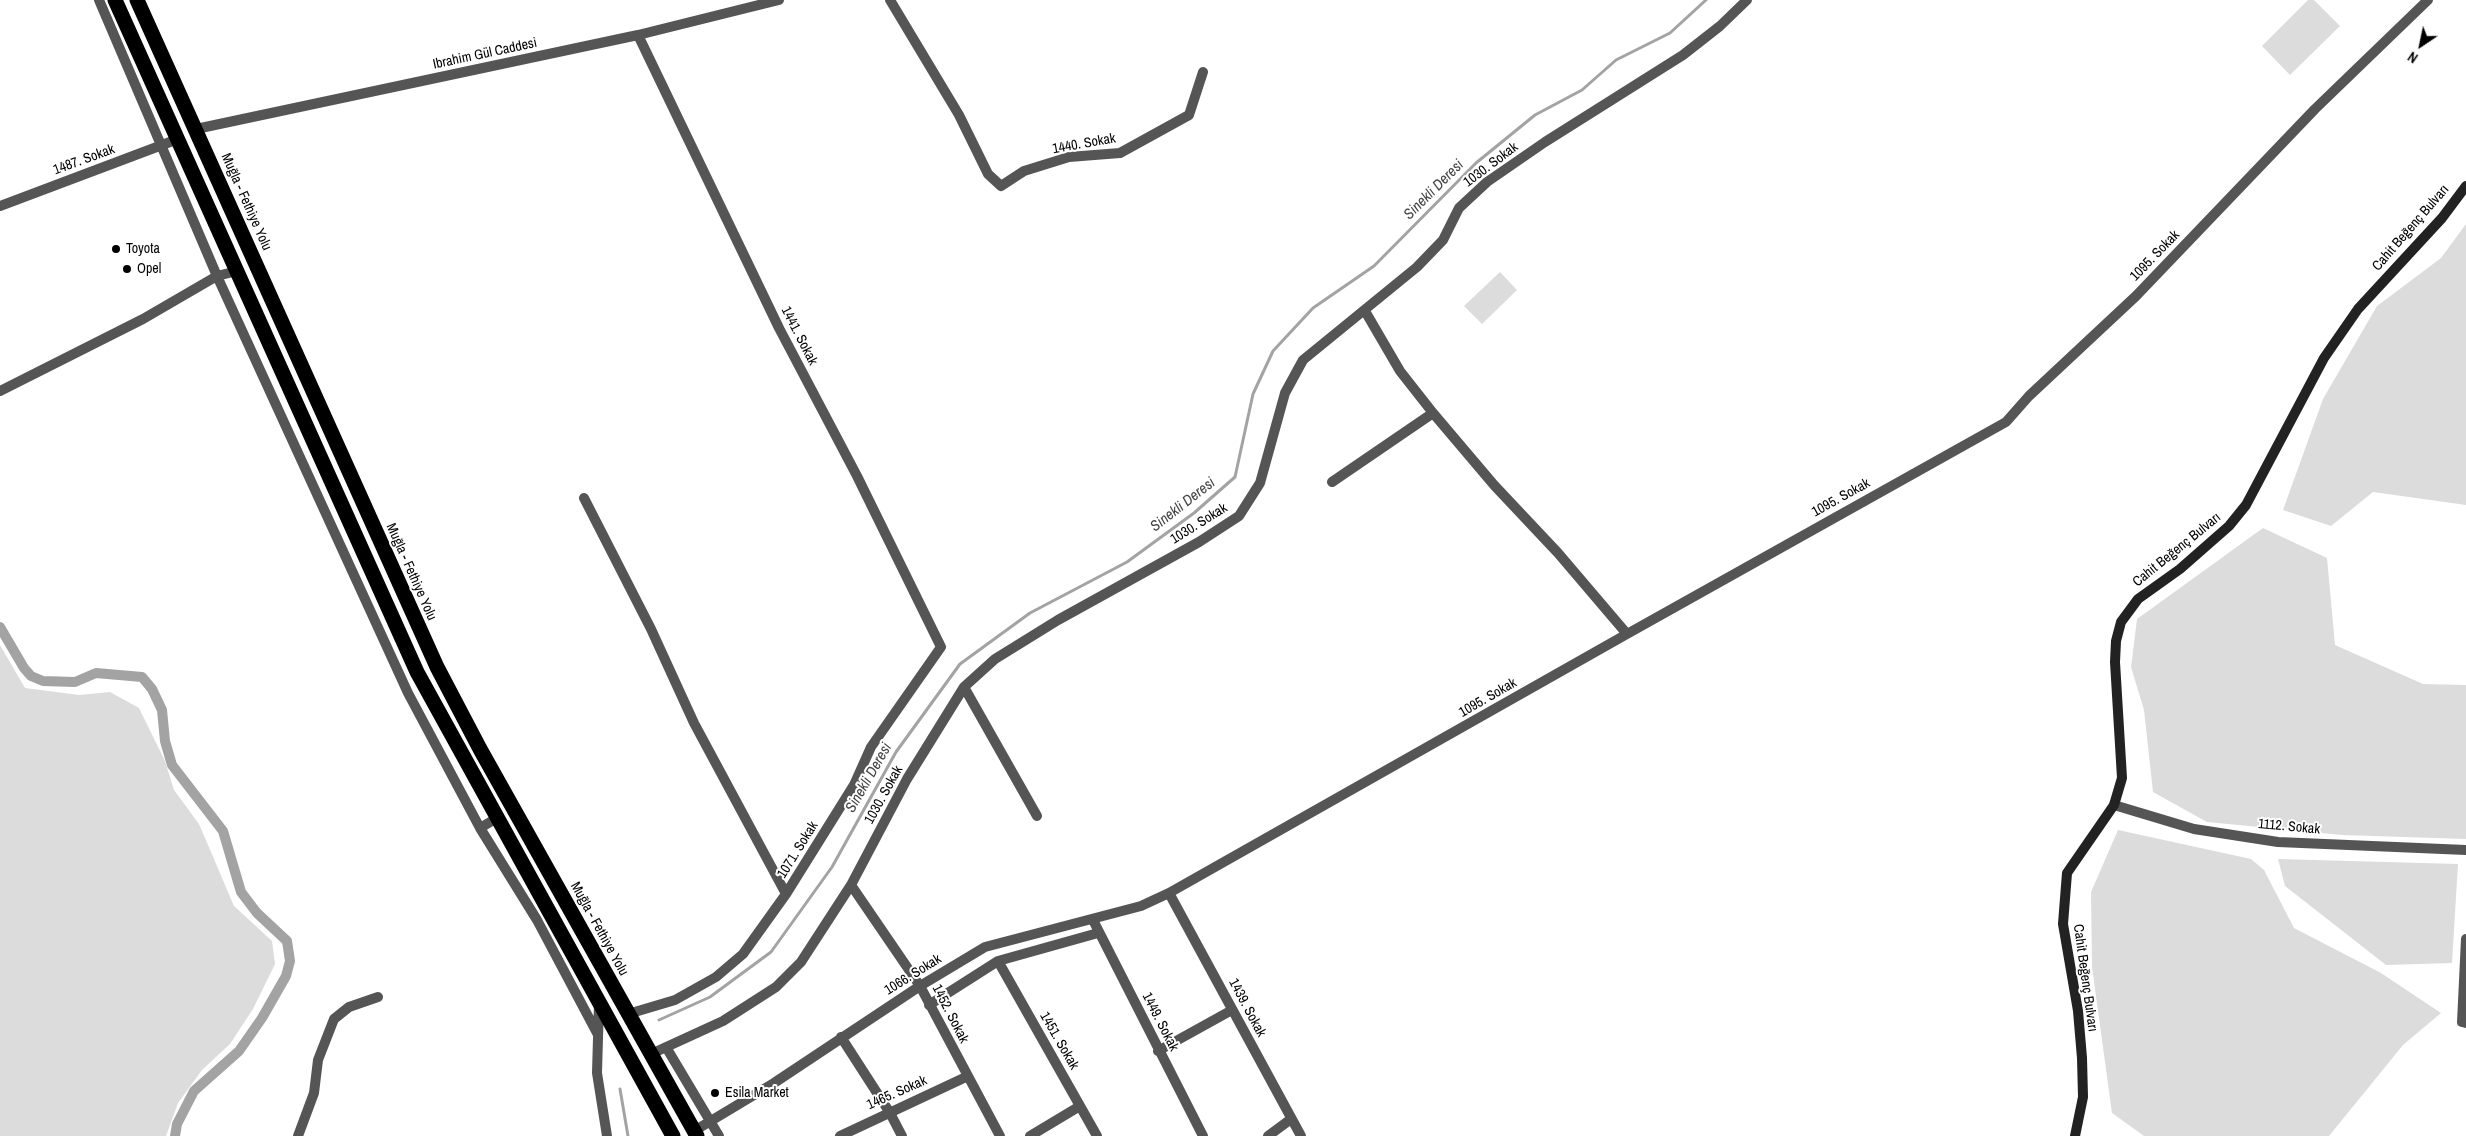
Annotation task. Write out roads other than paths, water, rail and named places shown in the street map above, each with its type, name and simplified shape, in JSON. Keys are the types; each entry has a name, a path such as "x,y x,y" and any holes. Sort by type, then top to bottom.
{"highway":[{"path":"116,0 417,672 599,1002 668,1133"},
{"name":"Muğla - Fethiye Yolu","path":"137,0 437,667 480,749 696,1134"}],"main road":[{"name":"Cahit Beğenç Bulvarı","path":"2075,1136 2083,1097 2082,1058 2078,1011 2063,924 2067,873 2114,805 2122,778 2115,662 2116,641 2120,622 2138,599 2180,568 2229,526 2246,505 2324,358 2335,342 2358,309 2442,218 2466,186"}],"street":[{"path":"99,0 217,276 408,693 480,828 537,920 597,1033"},
{"name":"Ibrahim Gül Caddesi","path":"196,130 638,35 779,0"},
{"name":"1440. Sokak","path":"890,0 959,115 988,174 1001,186 1024,171 1069,157 1120,153 1189,116 1203,72"},
{"name":"1030. Sokak","path":"651,1054 723,1021 776,987 801,962 851,885 906,779 964,687 995,659 1058,620 1199,542 1238,516 1260,482 1285,394 1303,360 1417,267 1443,240 1459,208 1487,182 1560,132 1683,55 1720,26 1747,0"},
{"name":"1095. Sokak","path":"1169,893 2006,422 2029,396 2136,296 2315,108 2428,0"},
{"name":"1441. Sokak","path":"638,35 779,328 857,476 941,647"},
{"name":"1487. Sokak","path":"0,206 178,139"},
{"path":"0,391 143,319 217,276 237,271"},
{"path":"1365,311 1400,371 1432,413 1494,485 1558,553 1627,634"},
{"path":"1332,482 1432,413"},
{"path":"584,498 651,629 694,723 786,894"},
{"name":"1071. Sokak","path":"628,1014 675,1000 716,977 743,954 786,894 854,785 871,747 941,647"},
{"path":"964,687 1038,816"},
{"name":"1112. Sokak","path":"2114,805 2194,829 2278,842 2466,850"},
{"path":"480,828 497,818"},
{"name":"1452. Sokak","path":"851,885 920,986 966,1077 1000,1136"},
{"name":"1066. Sokak","path":"696,1134 710,1122 774,1084 841,1037 985,947 1141,906 1169,893"},
{"name":"1439. Sokak","path":"1169,893 1301,1136"},
{"name":"1449. Sokak","path":"1093,920 1203,1136"},
{"path":"929,1005 998,961 1098,932"},
{"path":"2466,939 2462,1022 2466,1023"},
{"name":"1451. Sokak","path":"998,961 1097,1136"},
{"path":"298,1136 314,1093 318,1060 334,1019 349,1007 378,997"},
{"path":"599,1002 597,1073 607,1136"},
{"path":"1158,1050 1232,1010"},
{"path":"841,1037 890,1113 902,1136"},
{"path":"666,1047 719,1136"},
{"name":"1465. Sokak","path":"840,1136 873,1118 890,1113 966,1077"},
{"path":"1030,1136 1080,1106"},
{"path":"1268,1136 1291,1119"}],"waterway":[{"name":"Sinekli Deresi","path":"659,1020 710,997 771,952 832,867 896,752 960,664 1030,613 1127,562 1194,513 1235,477 1253,394 1273,351 1313,308 1374,266 1476,163 1535,115 1582,90 1616,60 1670,33 1706,0"},
{"path":"0,627 24,668 31,676 43,681 75,682 96,673 142,677 152,689 162,710 165,741 172,765 223,831 241,892 257,913 287,941 290,961 286,976 262,1018 239,1051 194,1091 177,1124 175,1136"},
{"name":"Sinekli Deresi","path":"620,1089 628,1136"}],"place":[{"name":"Toyota","path":"116,249"},
{"name":"Opel","path":"127,269"},
{"name":"Esila Market","path":"715,1093"}]}
